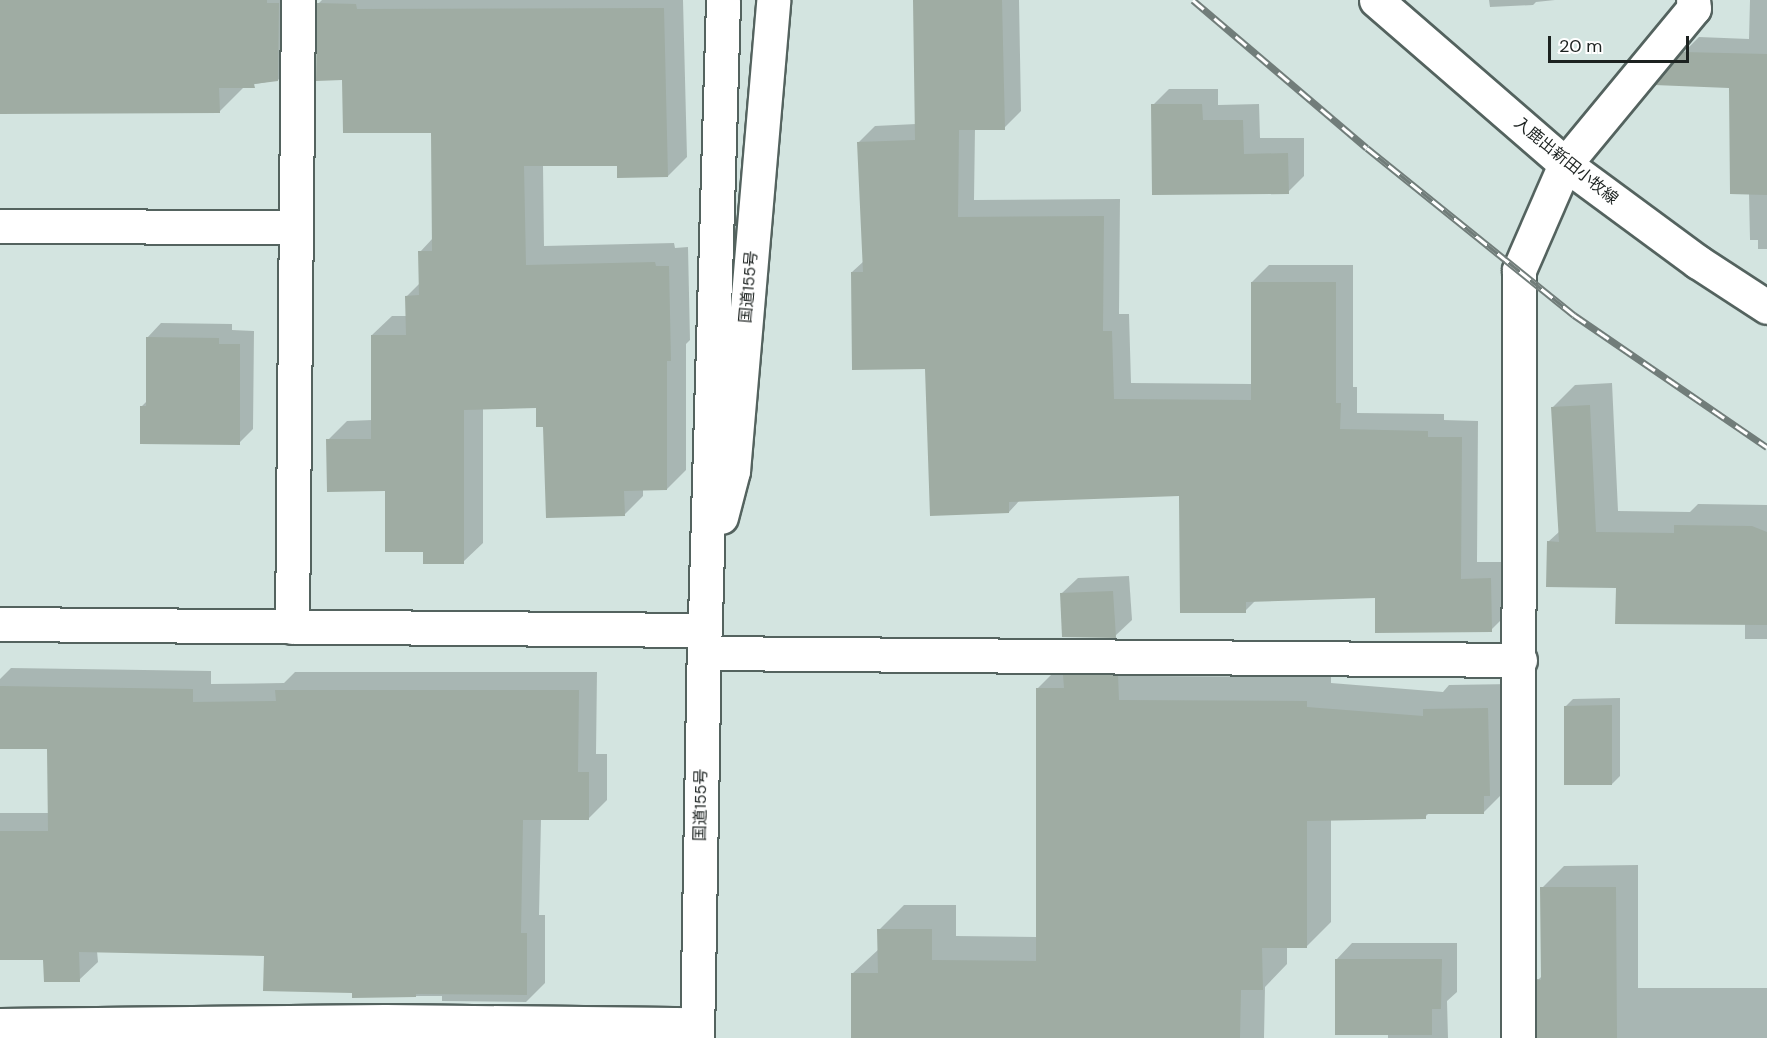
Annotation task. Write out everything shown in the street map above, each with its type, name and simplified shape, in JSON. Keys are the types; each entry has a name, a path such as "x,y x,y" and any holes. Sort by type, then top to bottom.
{"main road":[{"path":"292,627 294,227 298,0"},
{"name":"国道155号","path":"697,1031 704,641 723,0"},
{"name":"国道155号","path":"707,572 733,471 773,0"},
{"name":"入鹿出新田小牧線","path":"1376,0 1565,164 1698,262 1767,307"},
{"path":"1518,1038 1519,270 1565,164 1694,8 1693,0"},
{"path":"0,226 294,227"},
{"path":"0,624 292,627 704,641 1520,660"},
{"path":"0,1025 95,1031 385,1029 697,1031"}],"building":[{"path":"0,0 267,0 267,3 279,3 278,81 254,84 255,88 219,88 220,113 0,114"},
{"path":"913,0 1002,0 1005,130 959,130 958,217 1104,216 1103,331 1112,331 1114,399 1251,400 1251,282 1336,282 1336,403 1341,403 1340,429 1428,431 1428,437 1462,437 1461,579 1491,578 1492,632 1375,633 1375,598 1246,602 1246,613 1180,613 1179,496 1009,502 1009,513 930,516 925,369 852,370 851,272 863,272 857,142 915,140"},
{"path":"317,3 356,4 357,9 664,8 668,177 617,178 617,166 524,166 526,265 655,262 656,266 669,266 671,361 667,361 667,490 624,491 625,516 546,518 543,427 536,427 536,408 464,410 464,564 423,564 423,552 385,552 385,491 327,492 326,439 371,439 371,335 406,335 405,296 419,295 418,251 432,251 431,133 343,133 342,80 316,81"},
{"path":"1682,52 1767,54 1767,195 1730,194 1729,88 1654,85"},
{"path":"1151,104 1202,104 1203,120 1243,120 1244,154 1288,153 1289,194 1152,195"},
{"path":"146,337 219,338 219,344 240,344 240,445 140,444 140,406 146,406"},
{"path":"1590,405 1596,532 1674,533 1674,525 1752,526 1767,532 1767,625 1615,624 1616,588 1546,587 1547,541 1559,542 1551,407"},
{"path":"1113,591 1116,638 1062,637 1060,593"},
{"path":"1063,675 1118,675 1119,700 1307,701 1307,707 1423,716 1423,709 1488,708 1490,796 1484,796 1484,814 1426,814 1426,819 1307,821 1307,948 1262,948 1263,990 1241,990 1240,1038 851,1038 851,973 878,973 877,929 932,929 932,960 1036,961 1036,688 1064,688"},
{"path":"0,686 193,689 193,702 276,701 275,690 579,690 578,772 589,772 589,820 523,820 521,933 527,933 527,995 416,994 416,997 352,998 352,993 263,991 264,956 79,952 80,982 44,982 43,960 0,960 0,831 48,831 47,749 0,749"},
{"path":"1612,705 1612,785 1564,785 1564,706"},
{"path":"1540,887 1616,887 1617,1038 1537,1038 1537,979 1541,980"},
{"path":"1335,959 1442,959 1441,1009 1432,1009 1432,1035 1335,1035"}],"railway":[{"path":"1193,0 1367,148 1574,315 1767,447"}]}
